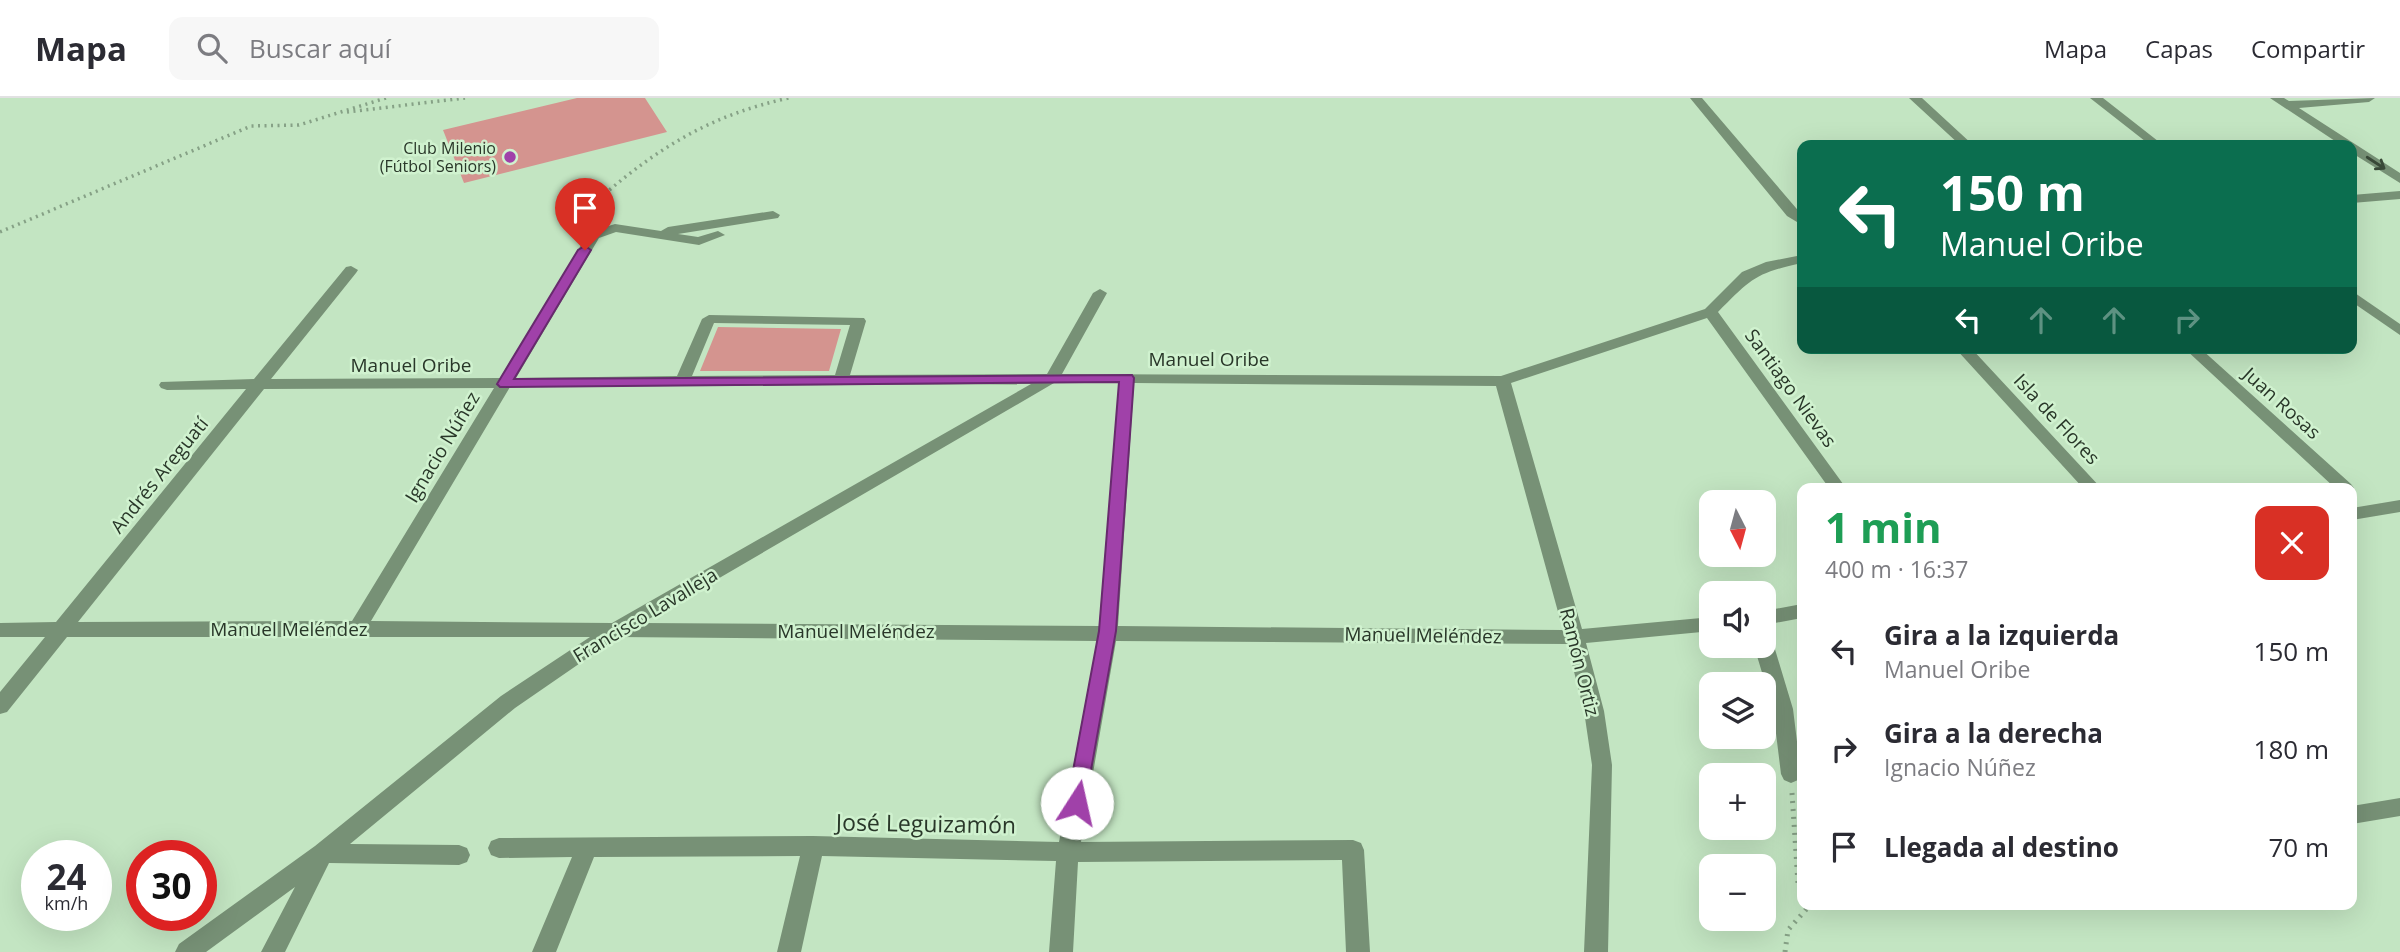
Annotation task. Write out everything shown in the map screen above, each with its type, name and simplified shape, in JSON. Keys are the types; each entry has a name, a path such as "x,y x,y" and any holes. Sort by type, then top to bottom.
{"street":[{"path":"1696,98 1797,217"},
{"path":"1915,98 1961,140"},
{"path":"2095,98 2150,140"},
{"path":"2276,98 2341,140"},
{"path":"2288,105 2369,98"},
{"path":"2357,151 2400,179"},
{"path":"2357,198 2400,194"},
{"path":"657,233 773,215"},
{"path":"594,235 615,228 699,241 718,235"},
{"name":"Ignacio Núñez","path":"356,628 594,235"},
{"name":"Manuel Oribe","path":"167,385 1052,378 1502,381 1710,312 1747,275 1771,265 1797,260"},
{"name":"Andrés Areguatí","path":"0,706 351,270"},
{"path":"1052,378 1100,293"},
{"path":"2357,299 2400,331"},
{"name":"Santiago Nievas","path":"1710,312 1834,483"},
{"path":"682,382 709,319 859,321 841,380"},
{"name":"Isla de Flores","path":"1968,354 2088,483"},
{"name":"Juan Rosas","path":"2198,354 2340,483"},
{"name":"Francisco Lavalleja","path":"187,952 323,853 486,719 613,631 1052,378"},
{"path":"1061,952 1068,852 1108,631 1127,378"},
{"name":"Ramón Ortiz","path":"1502,381 1594,711 1602,765 1596,952"},
{"path":"2357,499 2370,511"},
{"path":"2357,513 2400,506"},
{"path":"1776,616 1797,612"},
{"name":"Manuel Meléndez","path":"0,630 356,628 1108,631 1575,637 1699,625"},
{"path":"1768,658 1783,709 1791,774"},
{"path":"2357,814 2400,807"},
{"path":"789,952 813,846"},
{"name":"José Leguizamón","path":"499,848 813,846 1068,852 1353,850 1358,952"},
{"path":"544,952 586,849"},
{"path":"273,952 323,853 458,855"}],"path":[{"path":"0,232 251,126 299,125 386,98"},
{"path":"333,113 465,98"},
{"path":"594,235 600,198 637,166 691,131 757,105 789,98"},
{"path":"1791,774 1797,867"},
{"path":"1785,952 1788,930 1806,910"}],"shaded area":[{"name":"Club Milenio (Fútbol Seniors)","path":"577,98 645,98 667,132 464,183 443,130"},
{"path":"718,327 841,329 829,371 700,371"}],"place":[{"name":"Club Milenio (Fútbol Seniors)","path":"510,157"}],"route":[{"path":"585,250 505,384 1127,378 1108,631 1077,803"}]}
